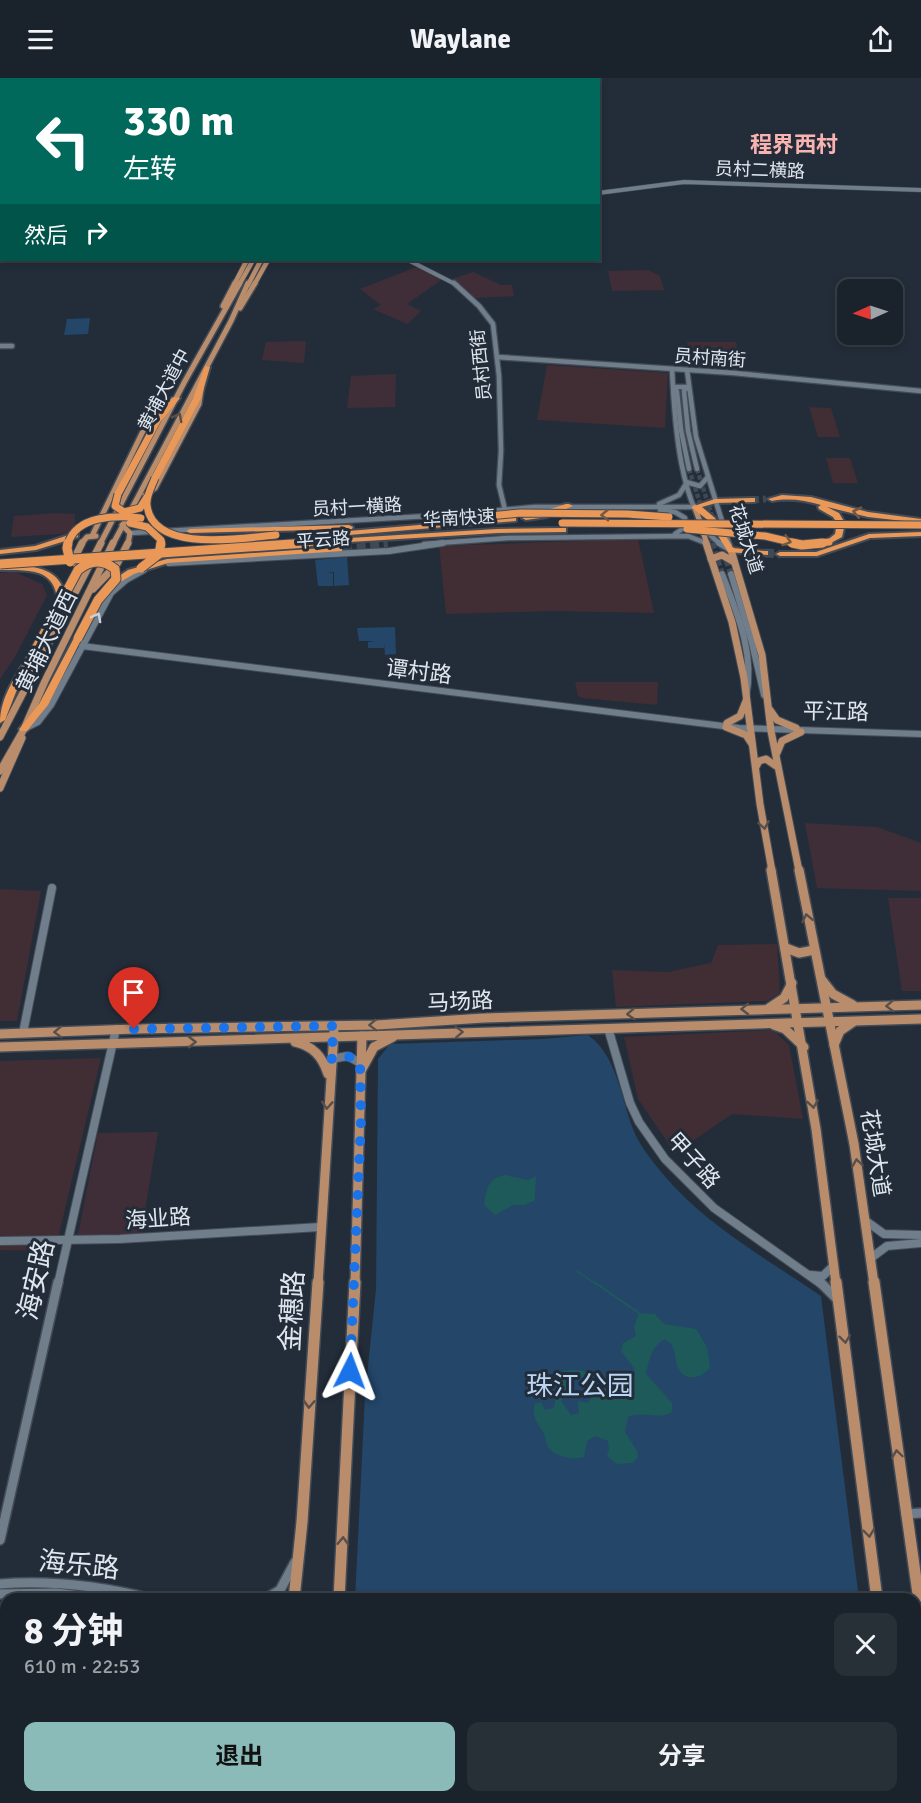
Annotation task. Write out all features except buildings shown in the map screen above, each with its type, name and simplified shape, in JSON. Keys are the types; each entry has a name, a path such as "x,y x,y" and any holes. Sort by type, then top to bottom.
{"highway":[{"path":"118,494 115,505 117,509 126,512 138,509 146,500 195,402 207,367"},
{"path":"75,535 101,517 118,494 158,420 176,398"},
{"path":"155,478 147,504 151,517 158,527"},
{"path":"687,530 765,536 802,545 829,542 839,535 842,528 839,519 830,510 806,502 769,499 797,496 877,517 921,521"},
{"path":"694,507 715,501 752,500"},
{"path":"526,518 544,515 569,506"},
{"path":"694,507 710,514 722,540 731,550 765,553"},
{"path":"64,594 71,569 66,544 71,535 79,528 98,519 125,515 143,518 173,535 193,539 510,514 627,514 789,524"},
{"path":"317,539 356,531 513,519"},
{"path":"0,552 36,548 114,523 132,523 147,527 158,535 162,546 157,556 141,568 114,582 98,600 82,642 43,705 24,729"},
{"name":"华南快速","path":"0,558 562,527 921,525"},
{"path":"190,531 368,527"},
{"path":"388,545 403,541 562,527"},
{"name":"华南快速","path":"562,527 921,532"},
{"path":"780,554 817,554 870,536 921,532"},
{"name":"华南快速","path":"0,566 317,539"},
{"path":"141,568 180,559 339,549"},
{"path":"0,720 14,687 78,570 88,563 102,562 112,566 117,574 114,582"},
{"path":"0,566 42,569 57,581 62,593 63,616"}],"main road":[{"path":"214,329 227,296 246,261"},
{"path":"231,321 267,261"},
{"name":"黄埔大道中","path":"104,536 176,398 254,263"},
{"name":"黄埔大道中","path":"122,525 231,321 254,263"},
{"path":"134,502 155,488 199,404 202,384"},
{"path":"82,580 76,556 107,504 150,419 176,398"},
{"name":"花城大道","path":"694,507 737,642 751,727 760,804 804,1047 835,1264 877,1593"},
{"path":"89,593 105,578 129,540 130,533 122,525"},
{"name":"黄埔大道西","path":"0,771 24,729 45,681 122,525"},
{"path":"89,537 104,536"},
{"name":"黄埔大道西","path":"0,737 104,536"},
{"name":"花城大道","path":"731,550 762,655 770,729 825,1007 851,1125 918,1593"},
{"path":"711,559 722,555 734,562"},
{"path":"105,578 111,593"},
{"path":"727,725 740,716 746,698"},
{"path":"766,702 777,720 798,730"},
{"path":"727,725 746,735 753,744"},
{"path":"0,788 18,750 24,729"},
{"path":"778,768 777,749 779,745 798,730"},
{"path":"756,767 759,761 770,759 778,768"},
{"path":"786,948 799,953 814,950"},
{"path":"819,976 832,994 859,1007"},
{"path":"768,1009 784,998 792,983"},
{"name":"马场路","path":"0,1047 282,1040 393,1024 483,1018 921,1005"},
{"name":"马场路","path":"0,1034 116,1029 297,1026 362,1036 921,1019"},
{"path":"834,1049 836,1037 841,1030 851,1023 862,1020"},
{"path":"756,1023 785,1029 804,1047"},
{"name":"金穗路","path":"295,1593 334,1031"},
{"path":"360,1075 374,1047 397,1034"},
{"path":"339,1593 355,1275 362,1036"},
{"path":"282,1040 300,1042 315,1051 322,1058 329,1079"}],"street":[{"name":"员村二横路","path":"600,193 684,182 921,190"},
{"name":"员村西街","path":"410,261 456,283 474,300 493,324 497,357 501,451 499,485 505,510"},
{"path":"0,346 12,346"},
{"name":"员村南街","path":"497,357 687,370 921,391"},
{"name":"花城大道","path":"672,369 675,431 694,507"},
{"name":"花城大道","path":"687,370 694,437 731,550"},
{"path":"674,387 688,387"},
{"name":"花城大道","path":"674,387 677,392 681,430 689,469"},
{"name":"花城大道","path":"688,387 684,391 684,411 697,469"},
{"path":"653,506 681,495 685,490 686,482 700,486 707,478"},
{"name":"员村一横路","path":"130,533 569,506 694,507"},
{"path":"635,506 675,512 683,516 685,527 669,536"},
{"name":"平云路","path":"82,642 111,593 131,576 172,562 389,551 425,544 508,538 688,536 706,543"},
{"name":"花城大道","path":"722,574 738,619 748,662 750,684 746,698"},
{"name":"花城大道","path":"731,574 752,643 766,702"},
{"name":"谭村路","path":"82,642 751,727"},
{"name":"平江路","path":"751,727 921,732"},
{"path":"23,1033 52,888"},
{"path":"393,1024 397,1034"},
{"path":"297,1026 297,1038"},
{"name":"甲子路","path":"608,1028 631,1104 645,1130 661,1152 708,1202 829,1290 840,1302"},
{"name":"海安路","path":"0,1540 116,1029"},
{"path":"138,1043 141,1029"},
{"path":"331,1059 348,1056 360,1064"},
{"path":"865,1221 873,1229 886,1236 921,1235"},
{"name":"海业路","path":"0,1241 68,1242 320,1227"},
{"path":"871,1258 878,1250 886,1246 921,1243"},
{"path":"807,1274 823,1276 835,1264"},
{"path":"906,1514 921,1513"},
{"path":"276,1593 286,1582 299,1551"},
{"name":"海乐路","path":"0,1584 77,1583 124,1593"}],"shaded area":[{"path":"417,267 444,278 407,304 421,311 407,324 373,309 381,305 360,289"},
{"path":"648,270 660,276 664,290 612,291 608,271"},
{"path":"473,272 501,285 512,285 514,296 475,298 452,279"},
{"path":"306,341 304,363 262,360 266,342"},
{"path":"687,342 736,342 740,370 694,369"},
{"path":"547,365 668,373 665,428 537,420"},
{"path":"396,374 395,407 347,408 351,376"},
{"path":"809,407 831,408 840,437 818,437"},
{"path":"826,458 850,458 858,483 833,483"},
{"path":"75,514 74,533 11,537 14,516"},
{"path":"638,539 654,613 551,611 446,614 439,546"},
{"path":"15,572 42,584 47,595 16,655 0,679 0,573"},
{"path":"575,682 658,682 657,705 582,698 578,696"},
{"path":"805,823 877,827 921,843 921,891 817,888"},
{"path":"0,889 41,891 17,1021 0,1021"},
{"path":"888,898 921,898 921,991 902,991"},
{"path":"777,944 780,993 767,1001 616,1007 612,970 668,972 711,963 718,945"},
{"path":"773,1030 789,1045 803,1119 732,1114 675,1153 638,1099 624,1037"},
{"path":"101,1058 55,1251 0,1250 0,1061"},
{"path":"158,1132 141,1234 78,1235 98,1133"},
{"path":"505,1175 528,1180 536,1176 535,1200 525,1205 513,1205 495,1215 484,1205 486,1194 491,1182"},
{"path":"639,1313 655,1314 664,1324 696,1329 707,1347 710,1367 699,1376 685,1376 678,1368 672,1345 665,1339 654,1350 646,1374 672,1403 672,1412 661,1416 633,1415 628,1417 625,1432 637,1451 638,1457 633,1463 617,1464 607,1456 608,1441 595,1436 587,1441 584,1457 570,1458 556,1454 548,1446 536,1420 535,1404 541,1402 545,1410 554,1408 560,1372 573,1370 588,1373 606,1394 614,1399 623,1397 635,1375 634,1368 621,1351 623,1343 636,1336 634,1327","holes":["576,1375 590,1380 587,1386 592,1390 592,1397 587,1403 578,1401 579,1413 571,1415 561,1401 566,1393 566,1382"]}],"green space":[{"path":"90,318 88,334 64,335 67,319"},
{"path":"347,557 349,585 334,586 334,572 328,573 333,573 333,586 318,586 315,560"},
{"path":"395,627 396,654 385,655 384,643 384,648 368,648 368,642 375,641 359,641 357,628"},
{"name":"珠江公园","path":"588,1035 598,1044 613,1068 636,1136 662,1173 697,1209 717,1225 821,1296 858,1593 355,1593 365,1395 376,1289 378,1059 390,1044 543,1039"}],"waterway":[{"path":"577,1271 596,1284"},
{"path":"594,1282 639,1313"}],"tunnel":[{"path":"689,469 713,544"},
{"path":"697,469 721,544"},
{"path":"752,500 766,499"},
{"path":"712,543 722,574"},
{"path":"721,543 731,574"},
{"path":"330,551 388,545"},
{"path":"765,553 780,554"}],"district":[{"name":"程界西村","path":"794,144"}],"route":[{"path":"134,1029 334,1026 331,1059 348,1056 360,1064 361,1120 350,1371"}]}
